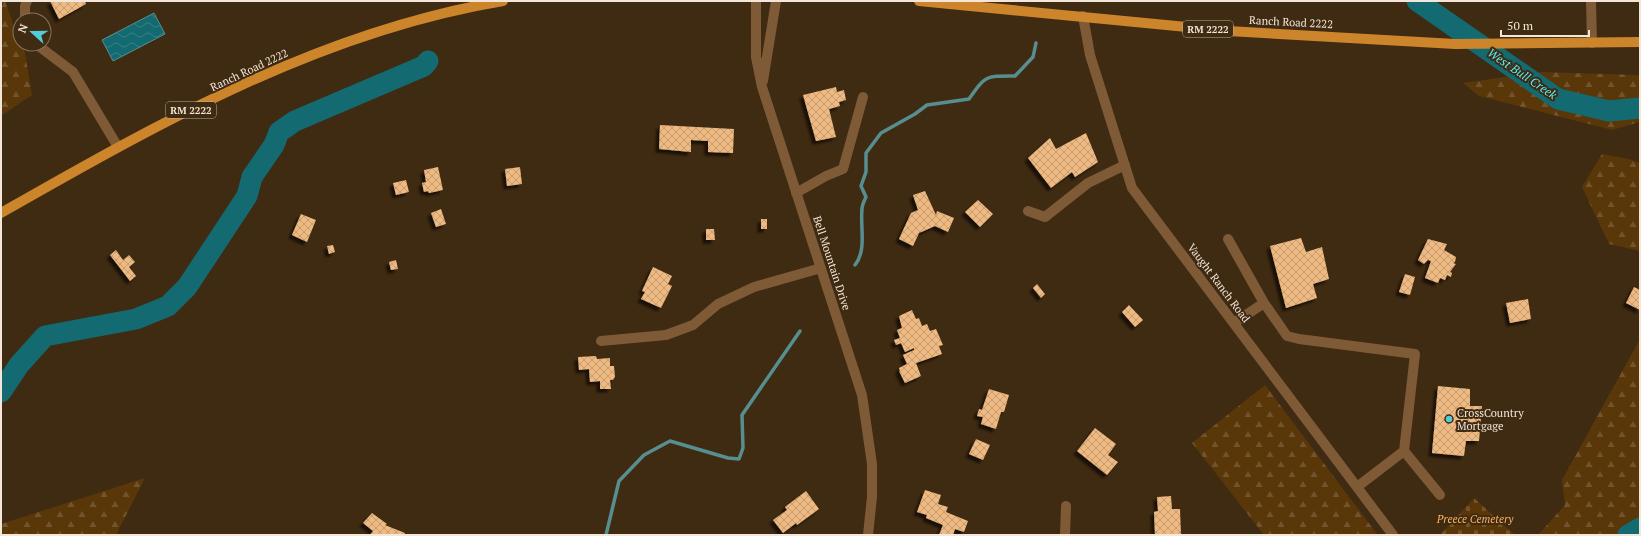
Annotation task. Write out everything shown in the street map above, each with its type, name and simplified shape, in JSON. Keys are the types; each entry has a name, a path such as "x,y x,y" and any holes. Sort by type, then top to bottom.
{"main road":[{"name":"Ranch Road 2222","path":"1,213 118,147 268,73 327,49 391,27 478,5 503,1"},
{"name":"Ranch Road 2222","path":"919,1 1029,13 1083,16 1228,31 1455,44 1640,42"}],"street":[{"path":"25,12 25,6 28,1"},
{"name":"Bell Mountain Drive","path":"756,1 756,57 762,87 862,395 872,464 872,496 868,535"},
{"path":"762,87 776,1"},
{"path":"1590,1 1592,43"},
{"name":"Vaught Ranch Road","path":"1083,16 1090,56 1132,188 1393,535"},
{"path":"47,52 73,72 118,147"},
{"path":"796,193 826,176 843,170 863,97"},
{"path":"1028,211 1045,216 1088,183 1125,165"},
{"path":"1228,239 1264,303 1287,336 1299,339 1416,354 1404,451 1357,487"},
{"path":"601,341 666,334 693,325 718,304 754,287 821,268"},
{"path":"1234,323 1264,303"},
{"path":"1404,451 1440,496"},
{"path":"1065,535 1066,506"}],"green space":[{"path":"1,1 5,1 12,21 12,52 25,52 32,95 1,116"},
{"path":"1540,72 1640,75 1640,122 1612,130 1479,96 1463,83"},
{"path":"1602,154 1629,159 1640,163 1640,251 1609,244 1582,187"},
{"path":"1640,339 1640,535 1538,535 1565,505 1562,480"},
{"path":"1265,385 1377,535 1264,535 1192,443"},
{"path":"145,478 116,535 1,535 1,524"},
{"name":"Preece Cemetery","path":"1474,498 1515,535 1440,535"}],"water":[{"path":"154,13 165,34 113,61 102,40"}],"building":[{"path":"50,1 85,1 86,4 59,19"},
{"path":"836,87 837,92 844,90 846,100 839,102 840,106 829,109 836,137 816,141 803,95"},
{"path":"660,125 734,129 733,153 708,152 708,141 691,140 691,152 659,149"},
{"path":"1086,133 1098,162 1075,177 1072,172 1051,188 1028,158 1050,138 1056,149"},
{"path":"438,167 443,190 429,193 428,191 424,192 422,183 426,182 424,170"},
{"path":"520,167 522,184 507,186 505,169"},
{"path":"406,180 409,192 396,195 393,183"},
{"path":"925,191 936,215 937,211 954,218 948,232 935,226 919,233 913,246 899,239 911,213 918,210 913,195"},
{"path":"978,200 993,214 980,227 965,212"},
{"path":"441,209 446,224 436,227 431,213"},
{"path":"301,214 316,220 307,242 292,235"},
{"path":"761,219 767,219 767,229 761,229"},
{"path":"706,229 714,229 715,240 706,240"},
{"path":"1301,238 1306,252 1322,247 1329,279 1313,284 1317,298 1286,308 1270,246"},
{"path":"1428,239 1447,244 1444,250 1456,257 1455,262 1453,263 1456,264 1450,272 1452,273 1451,277 1447,275 1445,280 1440,278 1438,283 1425,278 1431,261 1428,260 1424,264 1418,260"},
{"path":"333,245 335,252 329,254 327,246"},
{"path":"116,250 123,260 129,255 135,262 129,267 136,276 130,281 110,255"},
{"path":"396,260 398,269 391,270 389,262"},
{"path":"653,267 672,276 668,284 672,286 661,308 641,299 645,292 642,291"},
{"path":"1405,274 1415,277 1410,295 1399,292"},
{"path":"1037,284 1045,294 1041,298 1033,288"},
{"path":"1634,287 1640,290 1640,310 1626,303"},
{"path":"1528,299 1531,319 1510,323 1506,303"},
{"path":"1129,305 1143,320 1135,327 1122,312"},
{"path":"912,310 916,319 919,318 922,326 927,324 930,331 936,329 943,345 939,346 942,354 916,363 921,376 905,383 899,368 907,364 903,355 914,350 914,348 905,352 901,343 896,345 894,340 900,338 897,330 902,328 899,316"},
{"path":"596,356 597,359 610,358 610,366 614,366 615,377 613,380 610,380 611,389 600,389 600,381 590,382 589,369 579,370 578,357"},
{"path":"1438,386 1470,389 1470,406 1482,406 1479,441 1466,441 1464,456 1432,453"},
{"path":"989,389 1009,395 1004,412 1001,412 996,429 981,424 983,417 977,416 979,409 982,410"},
{"path":"1095,428 1116,444 1108,455 1118,462 1107,475 1077,451"},
{"path":"976,439 990,445 983,460 969,454"},
{"path":"925,490 941,495 938,504 948,507 946,512 968,521 964,532 955,529 953,535 939,535 943,525 926,518 927,515 917,512"},
{"path":"806,491 819,509 783,533 773,520 787,510 785,507"},
{"path":"1171,496 1172,509 1180,509 1181,535 1155,535 1154,512 1158,511 1157,497"},
{"path":"372,513 387,524 385,525 405,533 404,535 370,535 373,531 363,523"}],"waterway":[{"name":"West Bull Creek","path":"1417,1 1558,99 1609,111 1640,108"},
{"path":"855,265 859,259 862,245 862,208 866,197 861,186 866,172 866,153 881,133 915,114 927,105 969,99 979,85 987,78 998,76 1015,76 1033,57 1036,43"},
{"path":"1,392 19,365 45,336 136,319 168,306 187,287 247,196 252,177 274,145 279,132 295,121 424,66 428,61"},
{"path":"606,535 619,481 644,455 670,441 728,458 739,459 743,448 742,415 800,331"},
{"path":"1628,535 1640,528"}],"place":[{"name":"CrossCountry Mortgage","path":"1449,419"}]}
